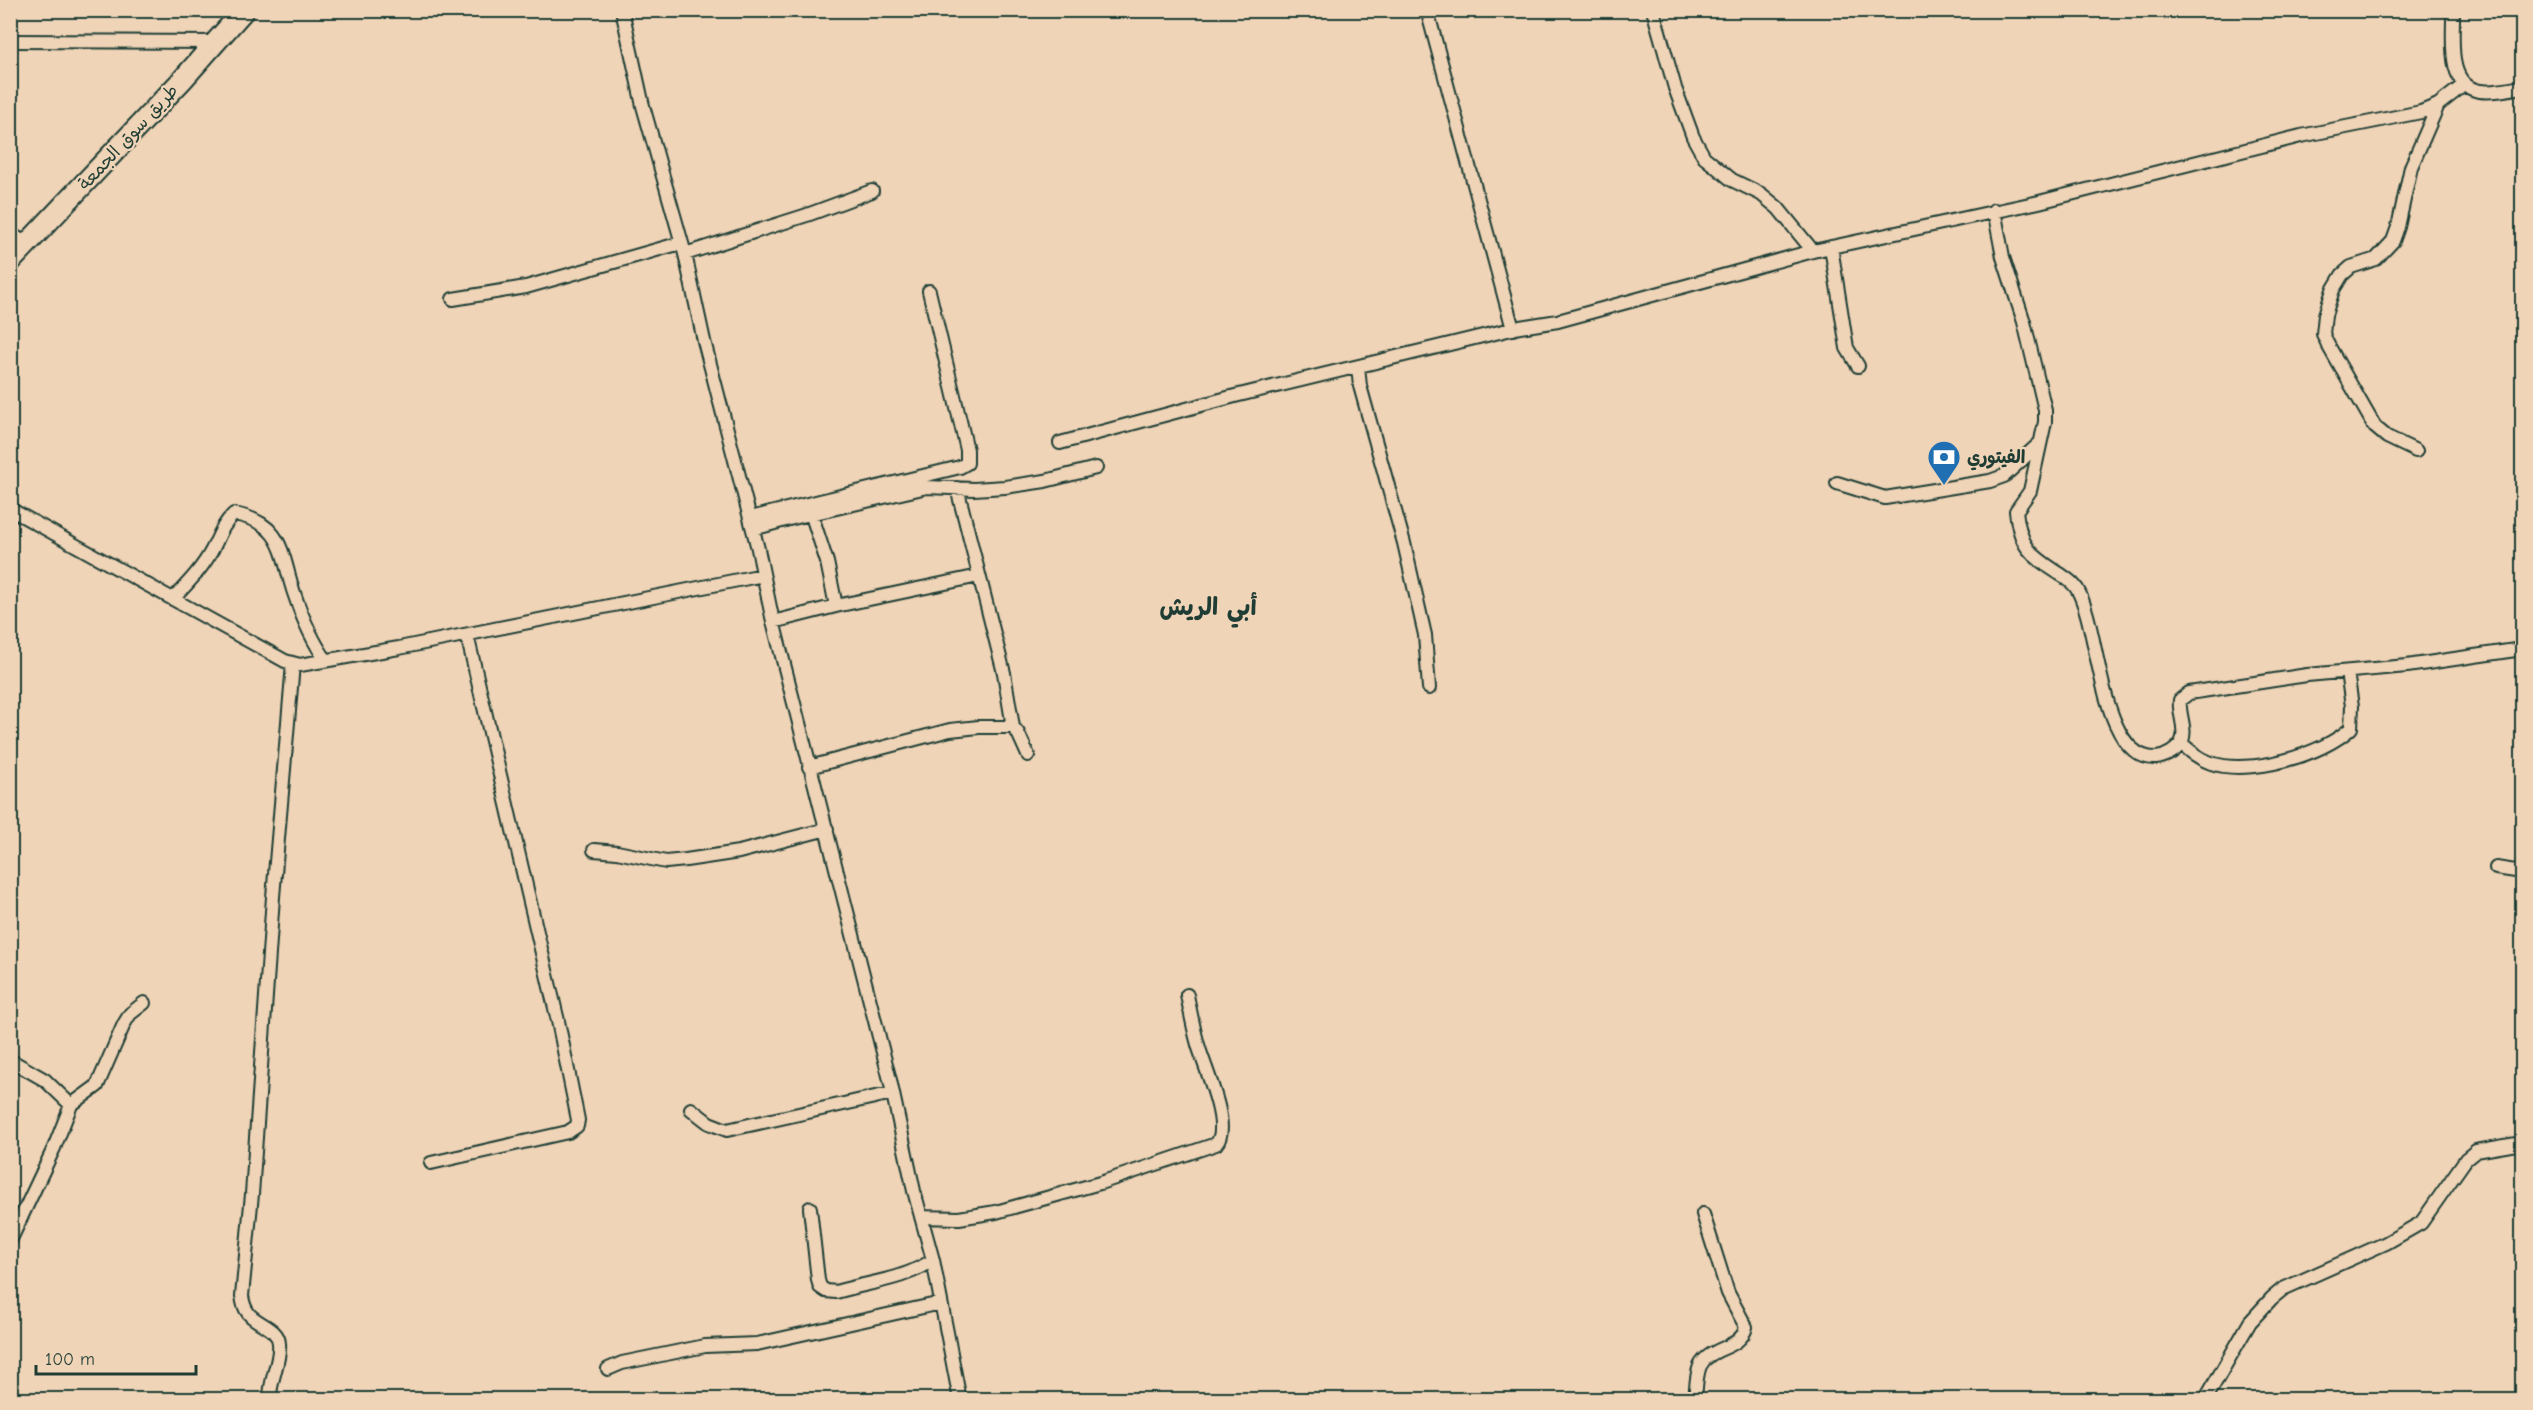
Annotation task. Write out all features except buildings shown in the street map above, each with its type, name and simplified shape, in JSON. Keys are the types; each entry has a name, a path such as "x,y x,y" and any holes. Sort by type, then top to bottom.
{"main road":[{"name":"طريق سوق الجمعة","path":"10,262 18,239 216,42 244,10"}],"street":[{"path":"622,10 643,106 683,248 809,767 827,829 893,1093 933,1260 960,1400"},
{"path":"1427,10 1513,329"},
{"path":"1653,10 1675,88 1693,137 1704,157 1732,180 1761,194 1778,208 1813,251"},
{"path":"2453,10 2455,67 2465,84 2480,91 2523,87"},
{"path":"10,41 216,42"},
{"path":"1060,444 1235,396 1513,329 1558,321 1813,251 2134,180 2301,136 2421,112 2438,105 2465,84"},
{"path":"2416,451 2387,437 2374,427 2323,334 2325,315 2342,274 2351,267 2376,259 2392,242 2398,227 2410,167 2438,105"},
{"path":"453,299 526,287 683,248 807,215 872,191"},
{"path":"1994,210 2003,257 2042,388 2045,422 2030,491 2016,511 2021,540 2028,552 2077,588 2085,608 2110,708 2129,748 2140,755 2155,758 2172,752 2181,743 2183,733 2179,706 2181,700 2189,693 2307,675 2407,666 2523,649"},
{"path":"1831,247 1847,348 1858,366"},
{"path":"751,524 960,467 967,463 967,450 929,291"},
{"path":"1358,367 1359,386 1404,543 1425,635 1429,688"},
{"path":"1837,483 1885,498 1990,481 2004,476 2041,442"},
{"path":"751,524 927,487 1005,487 1046,481 1096,468"},
{"path":"957,488 1004,673 1013,727 1028,755"},
{"path":"10,509 173,599 294,664 300,665 467,635 763,575"},
{"path":"811,513 827,562 836,606"},
{"path":"173,599 199,570 212,550 225,522 234,514 242,516 266,528 276,537 283,550 293,591 307,629 326,660"},
{"path":"773,622 836,606 979,576"},
{"path":"431,1163 568,1132 577,1126 578,1120 558,1022 467,635"},
{"path":"270,1400 270,1388 279,1343 273,1331 250,1316 242,1296 254,1173 263,1030 294,664"},
{"path":"2181,743 2201,758 2225,766 2255,765 2303,755 2325,745 2351,728 2352,706 2347,672"},
{"path":"809,767 950,730 971,727 1013,727"},
{"path":"594,850 617,852 666,862 739,852 827,829"},
{"path":"2496,868 2523,872"},
{"path":"921,1217 959,1218 996,1212 1100,1183 1216,1144 1220,1140 1221,1124 1212,1084 1197,1041 1187,994"},
{"path":"10,1241 54,1148 71,1105 97,1086 124,1024 130,1014 144,1003"},
{"path":"10,1060 45,1080 71,1105"},
{"path":"692,1109 709,1123 727,1130 893,1093"},
{"path":"2205,1400 2250,1322 2260,1309 2283,1289 2386,1243 2421,1223 2466,1159 2476,1151 2523,1143"},
{"path":"810,1208 818,1280 820,1287 826,1291 836,1292 916,1272 933,1260"},
{"path":"1695,1400 1700,1367 1709,1355 1740,1339 1746,1327 1728,1293 1703,1214"},
{"path":"608,1369 614,1364 705,1346 757,1344 941,1303"}],"place":[{"name":"الفيتوري","path":"1944,486"}],"district":[{"name":"أبي الريش","path":"1208,607"}]}
